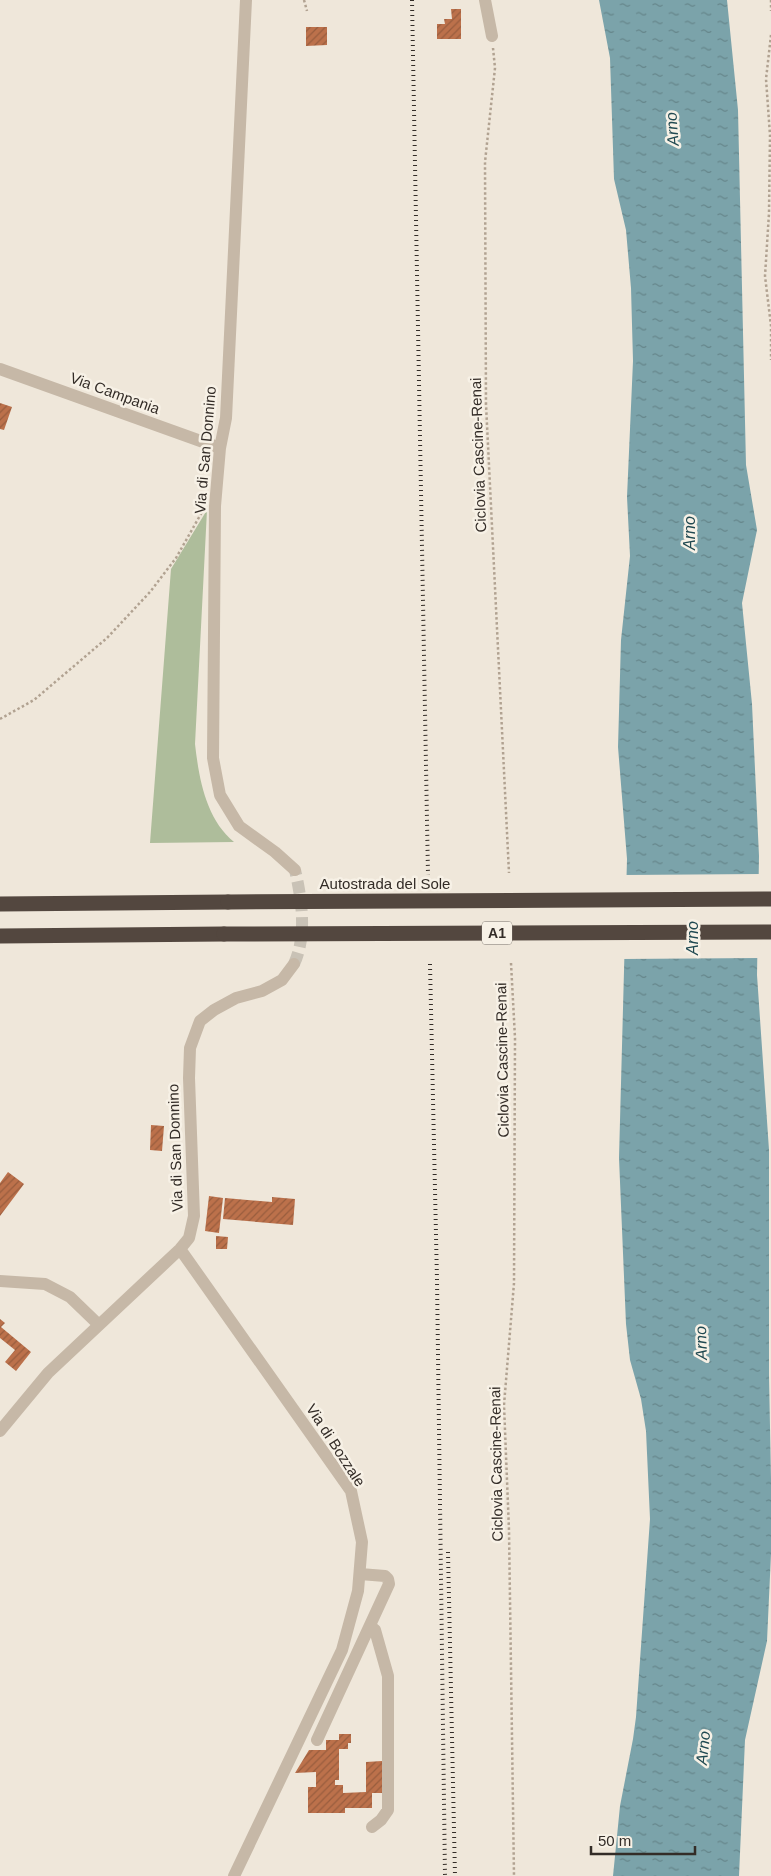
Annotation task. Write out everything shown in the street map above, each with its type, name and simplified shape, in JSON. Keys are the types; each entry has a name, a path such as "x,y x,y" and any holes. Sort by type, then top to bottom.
{"highway":[{"name":"Autostrada del Sole","path":"0,904 771,899"},
{"name":"A1","path":"0,936 771,932"}],"street":[{"name":"Via di San Donnino","path":"246,0 226,418 220,448 214,506 213,758 220,795 239,826 295,870"},
{"path":"485,0 492,36"},
{"name":"Via Campania","path":"0,369 220,448"},
{"name":"Via di San Donnino","path":"0,1431 48,1373 180,1249 189,1238 194,1216 189,1078 190,1048 200,1021 214,1010 236,998 262,991 282,980 294,964"},
{"name":"Via di Bozzale","path":"180,1249 350,1491 362,1542 358,1591 342,1650 234,1876"},
{"path":"0,1281 44,1284 70,1297 99,1325"},
{"path":"317,1740 389,1584 385,1576 360,1574"},
{"path":"370,1626 376,1630 388,1676 388,1810 381,1820 372,1827"}],"path":[{"path":"304,0 307,11"},
{"path":"771,0 771,11"},
{"path":"771,35 766,78 770,145 766,276 771,326 771,360"},
{"name":"Ciclovia Cascine-Renai","path":"492,36 495,68 485,162 486,404 509,873"},
{"path":"0,719 34,700 107,638 150,592 176,558 206,506"},
{"name":"Ciclovia Cascine-Renai","path":"511,963 515,1038 514,1283 504,1404 509,1530 514,1876"}],"green space":[{"path":"207,510 195,744 199,771 210,810 224,833 234,842 150,843 171,569"}],"water":[{"name":"Arno","path":"599,0 727,0 738,110 746,465 757,530 742,603 752,704 759,856 757,975 769,1150 771,1479 771,1554 767,1641 745,1740 739,1876 613,1876 620,1806 636,1717 650,1519 646,1431 641,1399 630,1360 626,1324 619,1158 627,859 618,747 621,640 630,556 627,497 633,361 631,288 626,230 614,179 610,58"}],"pier":[{"path":"761,874 760,958 622,959 624,875"}],"building":[{"path":"451,9 461,9 461,39 437,39 437,24 445,24 444,19 452,19"},
{"path":"306,27 327,27 327,45 306,46"},
{"path":"0,403 12,407 4,430 0,429"},
{"path":"151,1125 164,1126 162,1151 150,1150"},
{"path":"8,1172 24,1184 0,1216 0,1183"},
{"path":"209,1196 223,1198 219,1233 205,1231"},
{"path":"272,1197 295,1199 293,1225 223,1219 225,1198 272,1202"},
{"path":"216,1236 228,1237 227,1249 216,1249"},
{"path":"0,1319 5,1323 1,1327 31,1352 16,1371 5,1362 15,1350 0,1338"},
{"path":"339,1734 351,1734 351,1743 348,1743 348,1749 339,1749 339,1780 335,1780 335,1785 343,1785 343,1793 366,1792 366,1762 382,1761 382,1793 372,1793 372,1808 345,1808 345,1813 308,1813 308,1787 316,1787 316,1772 295,1773 309,1750 326,1750 326,1740 339,1740"}],"tunnel":[{"path":"294,964 301,942 302,930 300,893 295,870"}],"railway":[{"path":"412,0 428,875"},
{"path":"430,964 437,1280 445,1876"},
{"path":"448,1552 455,1876"}]}
